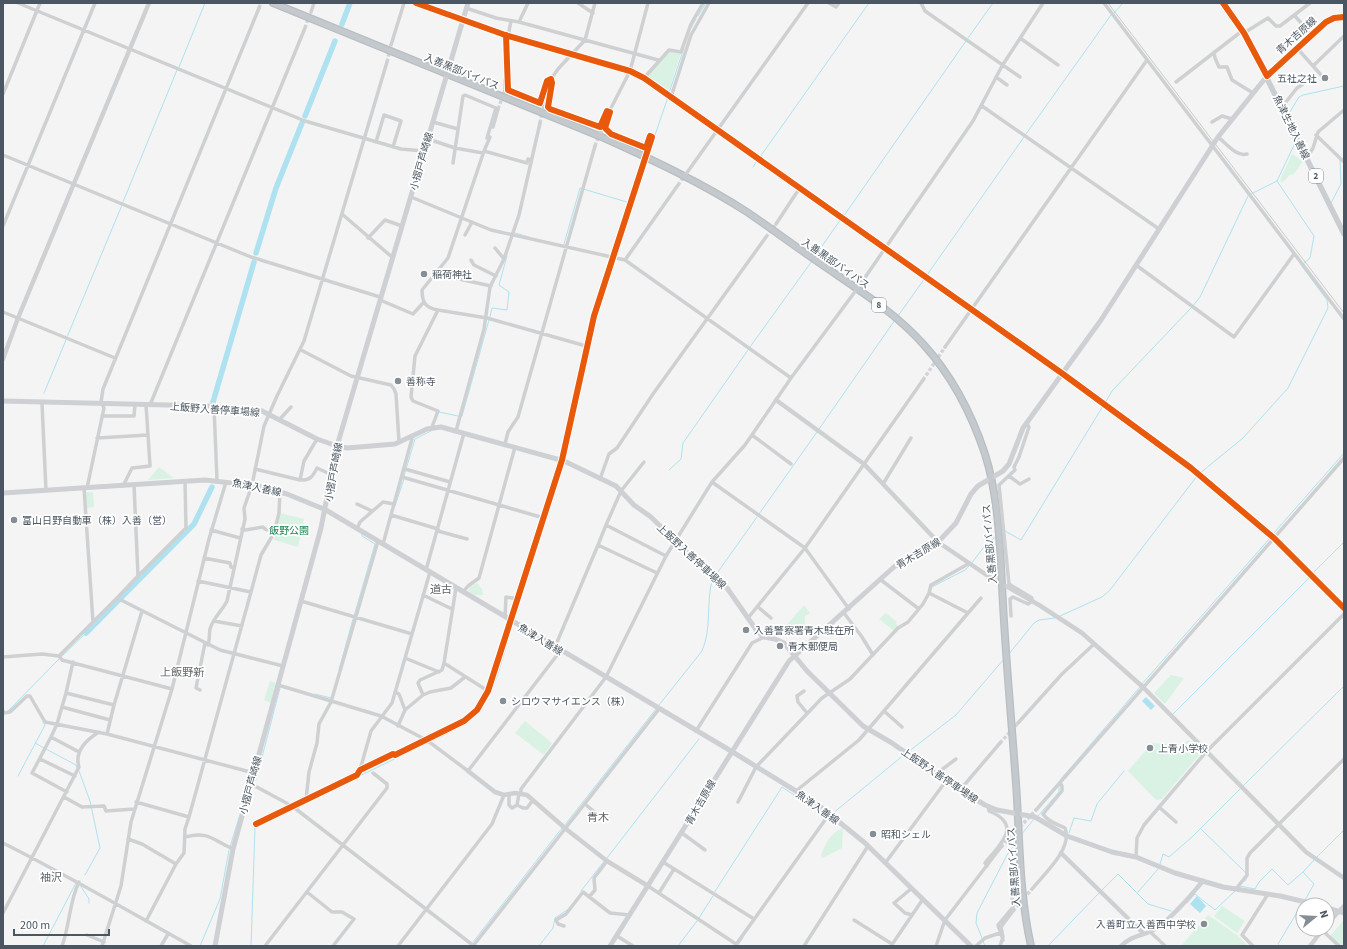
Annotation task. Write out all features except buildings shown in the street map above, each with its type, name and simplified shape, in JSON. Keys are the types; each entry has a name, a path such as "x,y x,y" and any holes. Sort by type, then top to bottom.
{"highway":[{"name":"入善黒部バイパス","path":"273,3 604,138 667,167 745,211 857,289 913,333 949,377 976,430 985,455 996,516 1026,920 1031,946"}],"main road":[{"name":"魚津生地入善線","path":"1224,3 1244,32 1267,76 1343,231"},
{"name":"小摺戸芦崎線","path":"215,946 233,849 326,510 337,446 467,6"},
{"name":"青木吉原線","path":"610,946 682,833 731,751 781,672 794,656 895,566 938,542 956,523 971,494 978,486 1003,471 1009,464 1019,438 1027,424 1101,320 1218,137 1267,76 1330,20 1344,17"},
{"name":"上飯野入善停車場線","path":"3,401 214,407 260,410 317,439 337,446 356,448 399,442 432,427 441,427 562,460 616,486 634,505 651,517 714,579 727,588 757,631 764,637 775,639 784,643 807,671 868,729 892,743 960,790 988,806 1035,817 1067,836 1112,852 1136,857 1175,873 1236,889 1295,900"},
{"name":"魚津入善線","path":"3,493 217,480 252,485 280,492 326,510 756,766 830,813 886,862 971,946"}],"street":[{"path":"18,3 305,121 393,147 424,151"},
{"path":"3,94 40,3"},
{"path":"3,226 95,3"},
{"path":"3,359 18,318 149,3"},
{"path":"311,12 314,3"},
{"path":"391,45 404,3"},
{"path":"416,3 464,19 507,36 630,71 644,78 799,189 884,247 1063,374 1206,479 1274,538 1344,608"},
{"path":"519,22 528,3"},
{"path":"578,3 593,13"},
{"path":"505,67 507,68 508,90 540,103 544,86 547,81 551,79 570,54 585,40 595,3"},
{"path":"600,132 630,71 648,3"},
{"path":"644,78 658,60 669,50 681,52 691,24 704,3"},
{"path":"671,97 691,35 709,3"},
{"path":"686,174 808,3"},
{"path":"829,3 836,7 840,3"},
{"path":"921,3 925,11 1002,66 1020,77"},
{"path":"507,795 509,805 512,808 517,805 521,789 606,677 666,556 712,482 752,435 791,378 857,289 884,247 982,106 1002,66 1043,3"},
{"path":"1104,3 1344,319"},
{"path":"1176,82 1214,52 1266,19 1268,18 1276,26 1280,26 1310,3"},
{"path":"467,6 496,18 519,22 658,60"},
{"path":"93,622 86,488 102,416 103,389 259,8"},
{"path":"1294,15 1312,35"},
{"path":"505,90 507,36 511,21"},
{"path":"123,486 132,468 150,466 148,405 305,28"},
{"path":"1313,66 1344,36"},
{"path":"1020,38 1058,65"},
{"path":"1297,48 1321,75"},
{"path":"1214,52 1219,67 1227,67 1232,80 1253,93"},
{"path":"945,347 1147,60"},
{"path":"200,690 196,688 206,644 211,637 210,629 227,601 245,519 244,508 252,485 264,426 300,350 387,62"},
{"path":"996,77 1007,85"},
{"path":"543,108 551,79"},
{"path":"551,79 552,83 548,107 550,109 600,127 605,114 607,111 610,112"},
{"path":"1282,108 1297,88 1303,84"},
{"path":"453,163 463,96 465,95 496,108 487,138 489,139"},
{"path":"982,106 1159,229"},
{"path":"3,155 75,183 251,257 322,278 380,298 413,314 423,303 422,290 424,285 448,258 498,109"},
{"path":"1307,158 1313,148 1316,135 1344,110"},
{"path":"610,112 606,130 646,148 650,136 652,137 649,150"},
{"path":"376,142 384,115 401,121 393,147"},
{"path":"1212,122 1222,116 1232,119"},
{"path":"433,122 458,129"},
{"path":"456,431 487,318 490,286 504,258 511,234 519,215 540,123"},
{"path":"1316,135 1344,162"},
{"path":"1218,137 1237,153 1242,155 1247,154"},
{"path":"428,140 455,148 483,152 527,163 528,159 531,160"},
{"path":"505,444 508,432 518,417 595,146"},
{"path":"360,770 393,754 395,755 428,740 468,718 477,710 488,691 562,460 586,346 612,258 642,170"},
{"path":"626,260 678,185"},
{"path":"776,224 799,189"},
{"path":"411,197 490,230 565,248 626,260 791,378"},
{"path":"342,214 393,258"},
{"path":"368,238 385,220 402,226"},
{"path":"465,235 472,222"},
{"path":"600,479 609,454 617,448 653,394 766,237"},
{"path":"495,248 504,258"},
{"path":"1136,265 1234,337 1294,254"},
{"path":"471,260 474,265 496,276"},
{"path":"451,272 450,277 490,286"},
{"path":"423,303 426,306 438,310 487,318 586,346"},
{"path":"432,427 438,411 413,401 411,398 415,356 438,310"},
{"path":"3,312 115,358"},
{"path":"300,350 357,378 383,382 394,389 399,442"},
{"path":"748,618 805,548 923,380"},
{"path":"776,400 864,464 938,542 968,564 988,576"},
{"path":"42,402 46,491"},
{"path":"102,416 134,416 135,405"},
{"path":"214,407 217,480"},
{"path":"279,420 291,407"},
{"path":"1027,424 1029,427 1019,458 1014,467 1015,470 1001,481 999,485 1009,584 1032,598 1032,601"},
{"path":"256,824 357,775 360,770 371,731 392,703 423,595 447,491 464,433"},
{"path":"98,438 148,435"},
{"path":"306,800 309,772 317,743 319,724 331,702 355,617 391,515 405,469 413,435"},
{"path":"752,435 791,464"},
{"path":"883,484 910,438"},
{"path":"300,480 304,461 317,439"},
{"path":"463,592 468,586 479,578 515,447"},
{"path":"1036,810 1344,458"},
{"path":"555,647 621,491 644,462"},
{"path":"255,469 304,481 313,477 317,468 332,475"},
{"path":"405,469 450,482"},
{"path":"1008,476 1020,484 1029,479"},
{"path":"402,477 544,518"},
{"path":"59,656 186,528 185,481"},
{"path":"87,935 103,944 116,905 121,886 134,809 172,689 211,530 227,481"},
{"path":"712,482 805,548 873,655"},
{"path":"134,485 138,576"},
{"path":"146,921 176,864 184,853 185,836 189,817 261,554 271,542 275,532 279,513 280,492"},
{"path":"357,529 360,522 383,502 394,504"},
{"path":"357,504 372,511"},
{"path":"391,515 467,539"},
{"path":"606,525 666,556"},
{"path":"242,529 245,530 263,527 264,529 275,532"},
{"path":"211,530 240,538"},
{"path":"598,545 657,573"},
{"path":"204,558 230,563 231,567 234,568"},
{"path":"738,802 756,766 822,698 850,679 919,609 929,593 931,585 968,564"},
{"path":"881,580 919,609"},
{"path":"198,581 251,592"},
{"path":"1006,586 1069,623 1094,644 1144,688 1306,852 1344,878"},
{"path":"423,696 418,683 420,680 440,672 444,663 456,588"},
{"path":"929,593 968,613"},
{"path":"423,595 452,609"},
{"path":"504,617 506,597 518,599"},
{"path":"1011,616 1010,599 1013,597 1028,604 1032,601"},
{"path":"118,598 206,644 234,654 283,666"},
{"path":"796,791 859,740 981,598"},
{"path":"301,601 412,634"},
{"path":"758,607 771,618"},
{"path":"107,734 114,705 142,611"},
{"path":"1136,857 1137,838 1144,825 1206,752 1344,614"},
{"path":"214,621 242,626"},
{"path":"696,731 752,643 764,637"},
{"path":"1018,723 1062,674 1094,644"},
{"path":"468,771 561,650"},
{"path":"3,657 42,654 59,656 62,660 172,689"},
{"path":"405,658 440,672"},
{"path":"67,792 32,774 57,724 73,662"},
{"path":"444,663 488,691"},
{"path":"398,726 405,710 423,696 430,692 451,688 465,677"},
{"path":"278,685 381,716 428,740 495,792 507,795 527,795 566,829 607,861 659,893 736,945 830,813"},
{"path":"804,691 797,696 798,702 807,714"},
{"path":"395,692 399,694 405,710"},
{"path":"66,693 114,705"},
{"path":"3,711 4,713 10,712 27,696 30,696 45,722 99,732 254,773"},
{"path":"62,707 110,720"},
{"path":"251,784 292,806 474,946 659,709"},
{"path":"884,711 902,727"},
{"path":"3,913 75,776 79,767 77,760 79,752 88,739 99,732"},
{"path":"51,737 79,752"},
{"path":"960,790 1000,743"},
{"path":"1236,889 1246,875 1247,858 1250,853 1344,758"},
{"path":"40,759 75,776"},
{"path":"936,774 956,759"},
{"path":"265,946 387,788 387,784 373,773"},
{"path":"886,862 946,781"},
{"path":"1032,889 1054,864 1061,853 1067,836 1065,828 1058,826 1046,818 1043,814 1062,791 1062,786 1060,783"},
{"path":"398,946 492,824 507,795"},
{"path":"64,797 82,807 104,806 106,810 134,809"},
{"path":"517,805 525,809 533,800"},
{"path":"136,802 189,817"},
{"path":"585,804 603,819"},
{"path":"987,866 985,863 1007,834 1006,822 1002,816 989,811 988,806"},
{"path":"1159,807 1176,822"},
{"path":"682,833 705,850"},
{"path":"185,836 197,834 210,836 233,849"},
{"path":"128,839 142,844 176,864"},
{"path":"3,842 79,882 116,905 191,946"},
{"path":"804,946 868,846"},
{"path":"936,946 945,920 1001,847"},
{"path":"1061,853 1143,933"},
{"path":"589,897 595,890 594,878 607,861"},
{"path":"663,862 754,919"},
{"path":"659,893 674,869"},
{"path":"1003,940 998,925 1000,920 1013,907 1011,881"},
{"path":"1121,946 1128,939 1155,929 1166,920 1203,881"},
{"path":"62,946 68,932 74,893 79,882"},
{"path":"912,888 894,903 905,913 912,915"},
{"path":"307,892 332,912 342,912 354,919 333,946"},
{"path":"564,926 558,924 556,920 566,914 583,892 610,913 630,915"},
{"path":"1253,946 1242,935 1268,894"},
{"path":"854,920 891,945 923,899"},
{"path":"1341,912 1344,906"},
{"path":"1000,946 1003,940 1001,926 1013,911"},
{"path":"1149,931 1165,946"},
{"path":"976,946 985,938 1000,933"},
{"path":"161,946 168,934"},
{"path":"617,936 633,946"},
{"path":"1310,946 1317,937"},
{"path":"1329,937 1338,946"}],"green space":[{"path":"669,51 681,53 668,93 646,77"},
{"path":"1292,154 1303,161 1294,174 1290,175 1282,183 1280,180"},
{"path":"159,467 174,478 148,480"},
{"path":"85,492 93,492 94,507 87,508"},
{"name":"飯野公園","path":"280,513 304,519 298,547 274,540"},
{"path":"477,583 482,589 483,595 474,595 468,591 470,587"},
{"path":"804,605 810,613 805,616 806,625 796,636 785,627"},
{"path":"886,613 897,622 896,624 898,626 894,631 879,619"},
{"path":"1171,675 1184,678 1165,704 1154,693"},
{"path":"270,681 276,683 271,703 264,700"},
{"path":"525,721 552,743 544,755 515,733"},
{"path":"1188,740 1201,753 1162,799 1156,800 1128,771 1152,743 1172,744 1178,749"},
{"path":"842,828 842,848 823,858 821,856 828,840 834,833"},
{"path":"1222,906 1245,921 1237,933 1214,916"},
{"path":"1208,915 1237,935 1248,946 1181,946"},
{"path":"1344,920 1344,946 1341,946 1331,937 1335,937 1335,930"}],"water":[{"path":"1146,697 1155,706 1151,710 1142,701"},
{"path":"1197,896 1206,906 1200,913 1190,904"}],"waterway":[{"path":"179,67 205,3"},
{"path":"342,24 350,3"},
{"path":"698,16 706,3"},
{"path":"760,157 869,3"},
{"path":"968,38 993,3"},
{"path":"1114,13 1123,3"},
{"path":"1026,134 1111,15"},
{"path":"691,28 696,19"},
{"path":"305,116 335,41"},
{"path":"843,217 966,41"},
{"path":"669,93 684,48"},
{"path":"123,202 177,70"},
{"path":"1288,115 1299,97 1344,86"},
{"path":"652,144 668,97"},
{"path":"1251,194 1277,181 1294,145 1294,141 1284,117"},
{"path":"256,253 276,188 302,123"},
{"path":"927,275 1024,137"},
{"path":"633,201 647,160"},
{"path":"1331,203 1341,184 1340,160"},
{"path":"753,167 757,161"},
{"path":"1277,181 1314,236 1310,258 1304,263"},
{"path":"564,244 580,188 630,203"},
{"path":"1193,306 1200,297 1248,196"},
{"path":"67,337 122,205"},
{"path":"815,256 841,219"},
{"path":"620,243 624,228"},
{"path":"515,233 529,237"},
{"path":"490,317 492,308 507,310 509,292 499,285 507,256"},
{"path":"593,326 614,259"},
{"path":"750,347 812,261"},
{"path":"213,402 254,262"},
{"path":"1199,474 1243,438 1288,388 1328,308 1327,300 1301,265"},
{"path":"898,316 925,278"},
{"path":"1105,403 1112,391 1191,308"},
{"path":"462,416 489,320"},
{"path":"819,429 895,320"},
{"path":"44,393 66,340"},
{"path":"669,470 681,459 683,443 748,350"},
{"path":"1005,531 1021,540 1103,406"},
{"path":"565,459 575,408"},
{"path":"439,412 458,416"},
{"path":"404,476 415,439 431,431"},
{"path":"759,514 817,432"},
{"path":"1273,534 1344,453"},
{"path":"552,497 564,462"},
{"path":"1060,616 1102,597 1110,590 1197,476"},
{"path":"395,506 404,479"},
{"path":"86,633 194,524 212,487"},
{"path":"513,619 549,508"},
{"path":"715,576 757,517"},
{"path":"354,616 375,544 362,536 362,533"},
{"path":"971,564 987,543 997,536"},
{"path":"1142,684 1270,538"},
{"path":"1312,574 1344,542"},
{"path":"932,587 965,570 969,566"},
{"path":"1173,714 1310,577"},
{"path":"659,705 702,651 707,634 709,598 712,580"},
{"path":"1009,654 1034,623 1039,620 1055,618"},
{"path":"339,670 353,619"},
{"path":"462,725 474,716 490,693 501,664 513,622"},
{"path":"61,657 86,633"},
{"path":"8,711 59,659"},
{"path":"908,752 956,715 1004,659"},
{"path":"1243,786 1344,686"},
{"path":"1061,779 1140,687"},
{"path":"253,782 256,780 280,688"},
{"path":"315,694 331,698"},
{"path":"564,826 656,709"},
{"path":"18,776 45,725 43,722"},
{"path":"607,858 699,739"},
{"path":"35,743 44,748"},
{"path":"296,807 417,748"},
{"path":"46,749 76,765 77,768"},
{"path":"832,814 905,754"},
{"path":"79,771 90,801 100,848 85,875"},
{"path":"1069,833 1074,818 1091,821 1097,804 1124,771"},
{"path":"230,847 249,785"},
{"path":"714,893 782,787 826,816"},
{"path":"1038,816 1059,792 1059,787"},
{"path":"1160,864 1163,854 1169,857 1192,837 1241,788"},
{"path":"251,946 255,827 293,809"},
{"path":"1021,835 1034,819"},
{"path":"473,942 562,828"},
{"path":"1201,829 1246,873"},
{"path":"1317,857 1344,830"},
{"path":"982,938 976,923 977,913 1007,855 1017,841"},
{"path":"200,946 220,899 229,850"},
{"path":"581,891 605,860"},
{"path":"1307,897 1314,884 1303,872 1314,860"},
{"path":"1138,892 1158,869"},
{"path":"1240,886 1255,889 1259,882 1272,869 1288,885 1303,872"},
{"path":"1102,890 1118,874 1148,904 1171,911"},
{"path":"1245,881 1248,876"},
{"path":"43,946 76,883"},
{"path":"80,885 89,899 89,903"},
{"path":"1187,903 1195,894 1215,910 1235,891"},
{"path":"1048,946 1099,893"},
{"path":"699,918 713,896"},
{"path":"539,946 553,928 555,918 567,910"},
{"path":"1280,946 1278,944 1295,916"},
{"path":"678,946 697,921"},
{"path":"737,946 743,938"},
{"path":"983,941 985,946"}],"tunnel":[{"path":"259,8 261,3"},
{"path":"305,28 309,16"},
{"path":"387,62 391,45"},
{"path":"498,109 505,90"},
{"path":"540,123 542,112"},
{"path":"595,146 599,135"},
{"path":"642,169 649,150"},
{"path":"678,185 686,174"},
{"path":"766,237 776,224"},
{"path":"923,380 945,347"},
{"path":"988,576 1004,585"},
{"path":"1000,743 1018,723"},
{"path":"1001,847 1036,810"},
{"path":"1013,911 1032,889"}],"railway":[{"path":"1108,3 1344,313"}],"cycle path":[{"path":"416,3 508,36 630,71 644,78 1063,374 1191,468 1274,538 1344,608"},
{"path":"1223,3 1244,33 1267,76 1326,22 1334,18 1344,17"},
{"path":"256,824 357,775 360,770 393,754 395,755 464,721 477,710 488,691 562,460 594,316 652,137 650,136 646,148 611,134 605,128 610,112 607,111 600,127 550,109 548,107 552,83 551,79 547,81 540,103 508,90 506,35"}],"place":[{"name":"五社之社","path":"1325,78"},
{"name":"稲荷神社","path":"424,274"},
{"name":"善称寺","path":"398,381"},
{"name":"富山日野自動車（株）入善（営）","path":"14,520"},
{"name":"入善警察署青木駐在所","path":"746,630"},
{"name":"青木郵便局","path":"780,646"},
{"name":"シロウマサイエンス（株）","path":"503,701"},
{"name":"上青小学校","path":"1150,748"},
{"name":"昭和シェル","path":"873,834"},
{"name":"入善町立入善西中学校","path":"1204,924"}],"district":[{"name":"道古","path":"441,589"},
{"name":"上飯野新","path":"182,672"},
{"name":"青木","path":"598,817"},
{"name":"袖沢","path":"51,877"}]}
